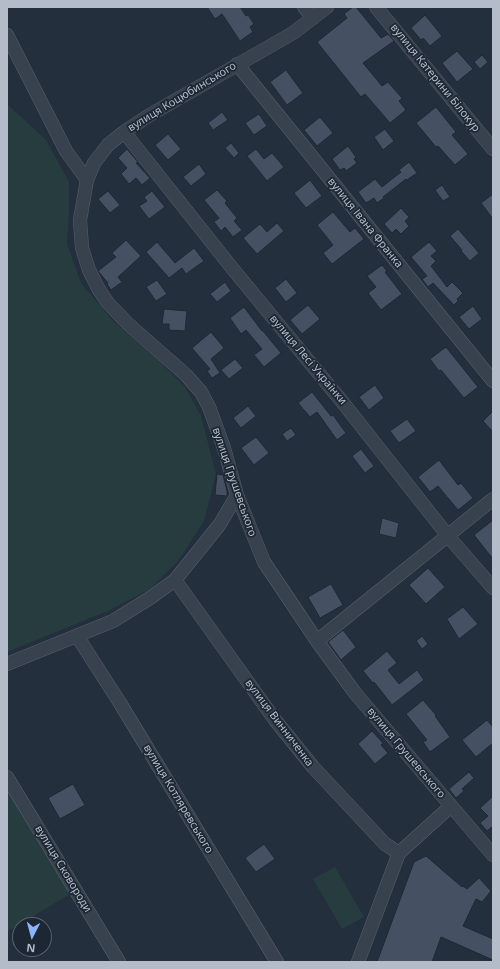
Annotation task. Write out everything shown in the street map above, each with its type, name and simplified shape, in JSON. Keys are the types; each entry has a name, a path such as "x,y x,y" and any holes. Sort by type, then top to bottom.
{"street":[{"path":"304,7 313,18"},
{"name":"вулиця Коцюбинського","path":"80,220 87,180 94,163 108,145 148,116 236,64 293,33 327,7"},
{"name":"вулиця Катерини Білокур","path":"376,7 493,149"},
{"path":"7,35 66,151 87,180"},
{"name":"вулиця Івана Франка","path":"236,64 493,381"},
{"name":"вулиця Лесі Українки","path":"124,132 232,268 344,404 448,536 493,588"},
{"name":"вулиця Грушевського","path":"80,220 82,248 89,270 99,290 108,303 128,324 186,376 201,392 209,407 224,448 237,495 264,562 317,642 355,693 493,855"},
{"path":"7,664 114,621 175,580 220,524 237,495"},
{"path":"317,642 493,499"},
{"name":"вулиця Винниченка","path":"175,580 275,720 313,768 384,844 398,853"},
{"name":"вулиця Котляревського","path":"77,636 124,710 277,962"},
{"name":"вулиця Сковороди","path":"7,776 119,962"},
{"path":"358,962 398,853 451,806"}],"green space":[{"path":"7,104 46,140 69,182 67,244 81,283 115,323 156,358 185,387 201,416 216,474 204,521 178,561 150,589 108,611 7,652"},
{"path":"7,787 70,894 32,917 12,917 12,929 7,932"},
{"path":"335,867 364,917 342,929 313,879"}],"building":[{"path":"207,7 240,7 254,24 250,27 253,32 240,41 222,14 215,19"},
{"path":"353,7 356,7 381,38 388,34 394,41 363,63 382,86 388,82 402,98 399,101 406,110 390,123 365,94 361,97 317,42 347,18 344,14"},
{"path":"425,15 442,36 430,46 423,38 421,40 411,28"},
{"path":"457,51 473,69 457,82 442,63"},
{"path":"482,55 488,62 480,69 474,62"},
{"path":"286,70 303,93 287,105 270,82"},
{"path":"436,107 456,132 452,135 468,154 455,165 438,146 436,147 416,123"},
{"path":"222,112 228,120 213,130 208,123"},
{"path":"259,114 267,126 254,135 245,123"},
{"path":"320,117 333,133 317,146 304,130"},
{"path":"385,129 394,141 383,150 374,137"},
{"path":"168,134 181,149 168,160 155,145"},
{"path":"231,143 239,153 234,158 225,148"},
{"path":"348,146 356,157 354,159 357,163 346,171 344,168 340,170 332,159"},
{"path":"127,149 138,162 136,163 150,178 142,185 136,178 129,184 121,174 127,168 118,158"},
{"path":"256,149 264,159 272,153 284,167 267,181 247,156"},
{"path":"409,162 417,173 407,180 406,179 377,203 374,198 366,203 358,192 375,179 382,187 401,172 399,170"},
{"path":"199,164 206,174 191,186 183,177"},
{"path":"310,180 322,196 306,208 294,193"},
{"path":"442,185 450,197 443,201 435,190"},
{"path":"217,190 227,201 225,203 237,218 234,221 242,230 233,237 225,227 221,231 214,222 219,218 204,200"},
{"path":"108,191 120,205 110,213 98,199"},
{"path":"152,191 165,207 149,219 139,206 147,201 144,197"},
{"path":"493,194 493,219 481,203"},
{"path":"401,208 409,217 405,221 409,226 401,234 396,229 392,233 384,224"},
{"path":"333,212 350,232 355,228 364,239 332,264 323,253 333,245 317,225"},
{"path":"277,223 284,231 257,254 243,238 260,224 267,232"},
{"path":"458,229 479,253 470,261 450,236"},
{"path":"126,240 141,256 118,277 122,282 111,290 107,284 108,283 98,271 116,257 112,253"},
{"path":"157,242 175,263 194,248 204,261 186,274 182,268 169,278 146,252"},
{"path":"429,242 437,251 431,256 436,261 431,266 447,287 452,282 463,293 454,305 433,283 428,287 422,279 427,276 411,257"},
{"path":"382,265 387,271 385,272 402,294 381,310 368,293 376,287 367,276"},
{"path":"286,279 297,293 286,302 275,288"},
{"path":"157,280 167,294 156,301 146,287"},
{"path":"225,282 231,291 217,302 210,294"},
{"path":"308,305 320,319 302,334 290,320"},
{"path":"473,306 482,319 469,329 459,317"},
{"path":"244,307 281,353 264,367 254,355 262,349 246,330 241,334 230,318"},
{"path":"164,309 187,311 185,331 169,330 169,324 162,324"},
{"path":"211,332 224,348 211,359 220,373 212,378 207,371 210,369 192,348"},
{"path":"446,347 478,387 464,398 430,359"},
{"path":"235,359 243,368 229,379 221,370"},
{"path":"375,385 384,398 369,410 359,397"},
{"path":"312,392 331,416 333,415 346,433 337,440 317,412 310,417 298,403"},
{"path":"248,406 256,416 241,428 233,418"},
{"path":"493,411 493,432 483,421"},
{"path":"407,419 416,431 399,443 390,431"},
{"path":"291,428 296,435 287,441 282,434"},
{"path":"256,437 269,453 254,465 241,448"},
{"path":"361,449 374,466 365,473 352,456"},
{"path":"439,460 458,485 461,483 473,498 458,510 438,486 430,492 418,477"},
{"path":"217,474 223,475 227,496 215,495"},
{"path":"382,518 399,523 396,538 379,534"},
{"path":"493,520 493,559 474,535"},
{"path":"428,568 445,587 426,604 409,585"},
{"path":"331,584 343,605 320,618 308,597"},
{"path":"463,607 478,624 459,639 447,619"},
{"path":"343,630 356,647 341,660 328,642"},
{"path":"422,636 428,644 422,649 416,641"},
{"path":"387,651 397,663 388,670 399,684 417,670 424,680 392,705 374,682 373,683 363,671"},
{"path":"423,700 436,715 435,716 450,737 430,752 423,742 427,740 406,714"},
{"path":"487,720 493,727 493,743 476,757 462,740"},
{"path":"372,731 383,743 381,745 388,753 375,764 358,744"},
{"path":"469,772 474,778 462,789 464,791 456,798 449,789"},
{"path":"73,784 85,805 60,819 48,798"},
{"path":"493,796 493,826 487,831 480,823 488,816 480,808"},
{"path":"264,844 275,859 256,872 245,858"},
{"path":"426,856 462,887 463,886 467,889 479,878 491,891 482,902 476,899 463,926 493,939 493,960 441,937 432,962 377,962 414,862"}]}
